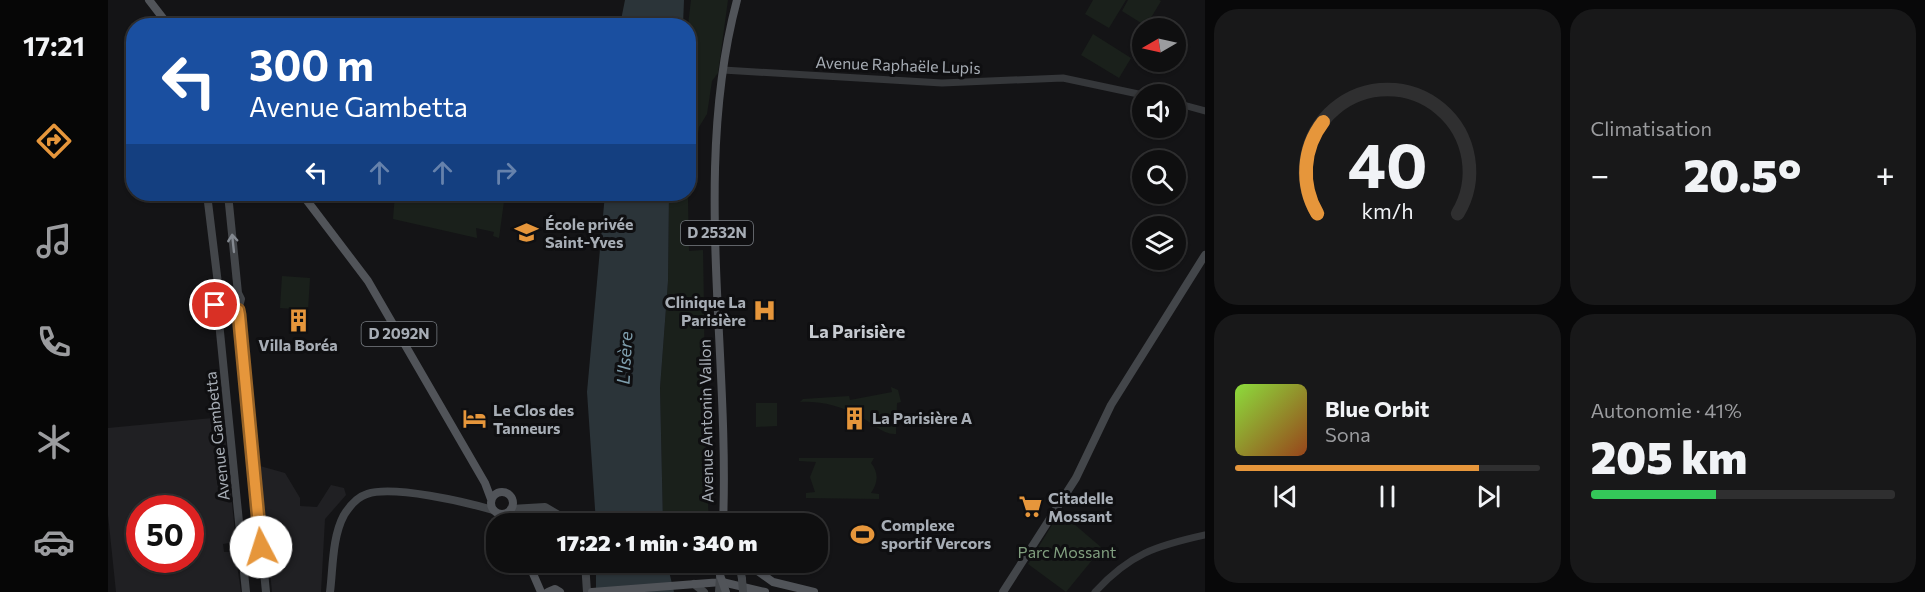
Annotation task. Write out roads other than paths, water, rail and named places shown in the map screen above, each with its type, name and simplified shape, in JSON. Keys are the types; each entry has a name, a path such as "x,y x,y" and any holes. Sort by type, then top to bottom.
{"main road":[{"path":"149,0 163,18"},
{"name":"D 2532N","path":"723,70 736,0"},
{"name":"Avenue Antonin Vallon","path":"723,70 716,180 723,513"},
{"name":"Avenue Gambetta","path":"208,201 219,292 215,305 221,313 219,322 246,592"},
{"name":"Avenue Gambetta","path":"229,201 238,293 241,299 238,310 266,592"},
{"name":"D 2092N","path":"307,201 368,281 501,513"},
{"path":"1003,592 1076,478 1111,405 1205,255"},
{"path":"219,292 226,289 238,293"},
{"path":"221,313 230,315 238,310"},
{"path":"330,592 340,525 348,510 361,496 389,491 474,504 494,503 511,507 545,507 555,513"},
{"path":"494,503 507,492 511,507"},
{"name":"D 2092N","path":"510,513 511,507"},
{"path":"534,573 546,592 561,592"},
{"path":"586,573 587,592"},
{"path":"592,592 694,584 719,573"},
{"path":"719,573 731,583 765,592"},
{"path":"710,592 719,573"},
{"path":"719,573 719,592"},
{"path":"719,573 726,592"},
{"path":"741,573 743,592"},
{"path":"760,573 773,582 814,592"},
{"path":"694,584 704,592"}],"street":[{"name":"Avenue Raphaële Lupis","path":"723,70 942,83 1063,78 1132,93"},
{"path":"1186,106 1205,111"},
{"path":"1095,592 1113,571 1136,555 1160,546 1205,535"}],"water":[{"path":"625,0 684,0 683,18 621,18"},
{"name":"L'Isère","path":"604,201 669,201 668,281 660,388 663,513 595,513 587,392"},
{"path":"596,573 669,573 674,592 596,592"}],"place":[{"name":"École privée Saint-Yves","path":"527,233"},
{"name":"Clinique La Parisière","path":"764,311"},
{"name":"Villa Boréa","path":"298,320"},
{"name":"La Parisière A","path":"854,418"},
{"name":"Le Clos des Tanneurs","path":"475,419"},
{"name":"Citadelle Mossant","path":"1030,507"},
{"name":"Complexe sportif Vercors","path":"863,534"}],"district":[{"name":"La Parisière","path":"857,332"}],"park label":[{"name":"Parc Mossant","path":"1067,552"}]}
